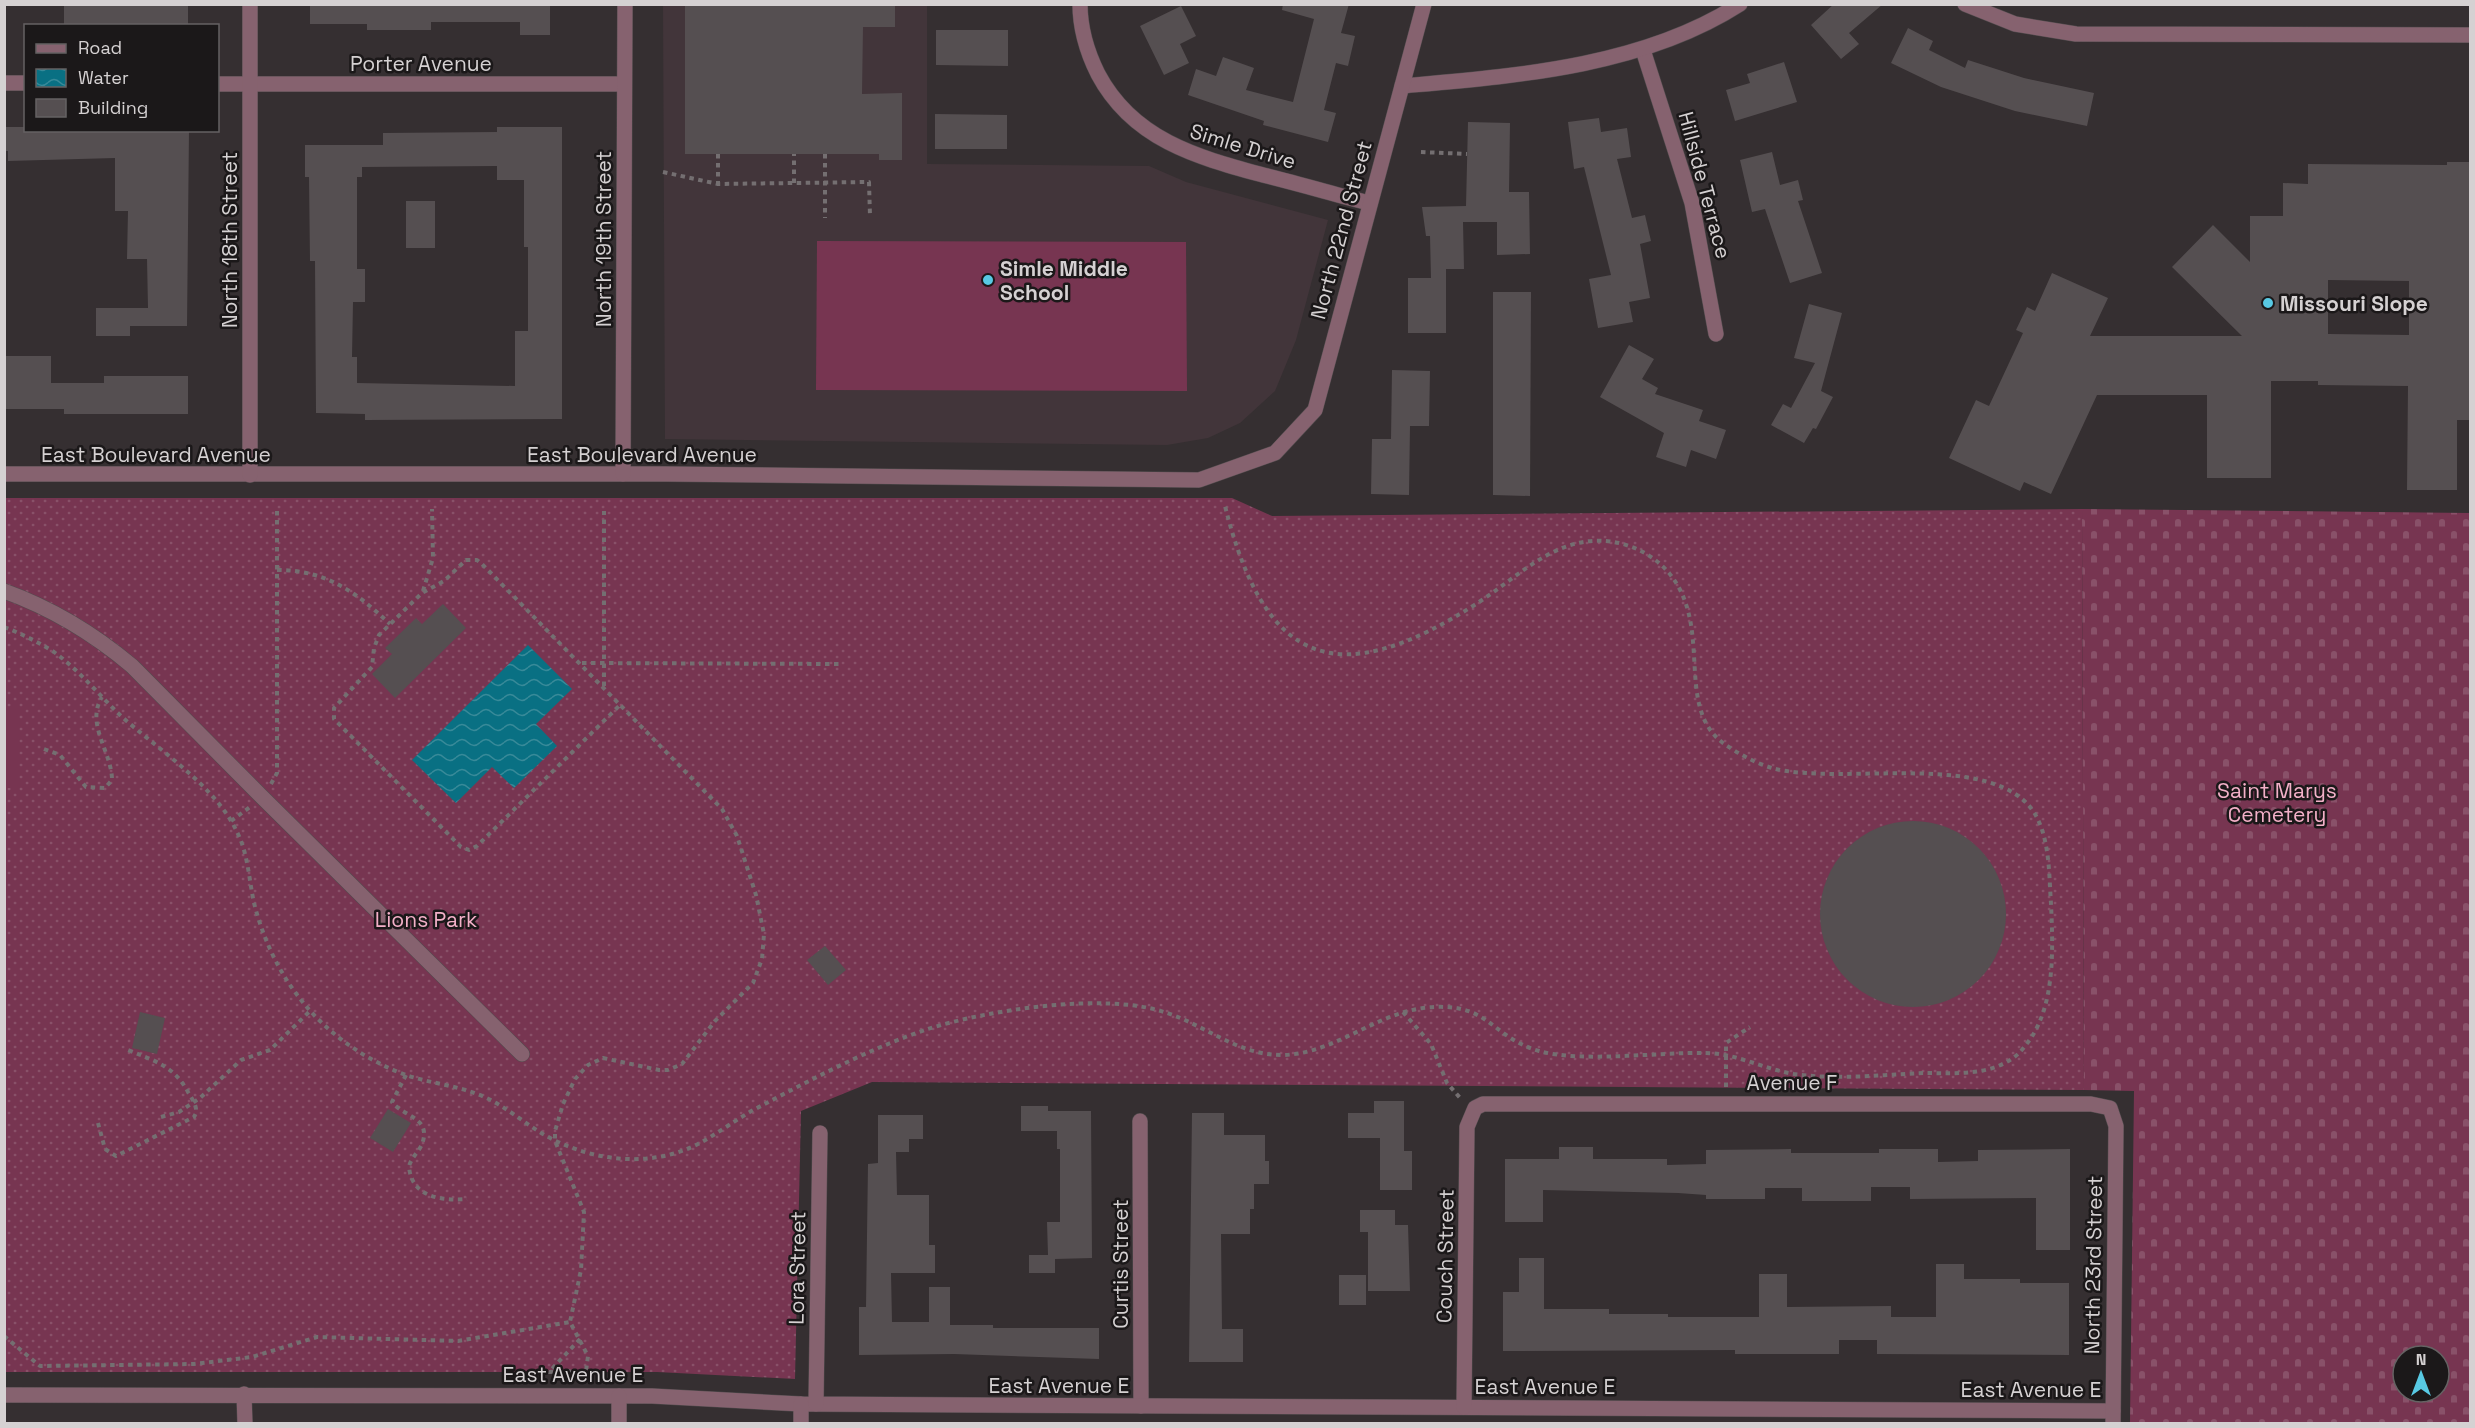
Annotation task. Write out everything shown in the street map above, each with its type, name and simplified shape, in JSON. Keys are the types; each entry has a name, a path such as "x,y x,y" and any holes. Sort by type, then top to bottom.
{"street":[{"name":"North 18th Street","path":"250,4 250,475"},
{"name":"North 19th Street","path":"623,474 625,4"},
{"name":"Simle Drive","path":"1080,4 1086,47 1102,80 1123,111 1156,138 1202,159 1369,203"},
{"name":"North 22nd Street","path":"1275,453 1315,410 1424,4"},
{"path":"1402,86 1576,64 1643,50 1702,26 1740,4"},
{"path":"1965,4 2015,24 2076,34 2470,35"},
{"name":"Hillside Terrace","path":"1643,50 1692,203 1716,334"},
{"path":"4,83 24,83"},
{"name":"Porter Avenue","path":"219,84 624,84"},
{"name":"East Boulevard Avenue","path":"4,474 623,474 1199,480 1275,453"},
{"path":"4,591 50,610 109,647 145,677 261,796 522,1054"},
{"name":"Avenue F","path":"1475,1108 1494,1103 2091,1104 2110,1108"},
{"name":"Couch Street","path":"1464,1407 1467,1127 1475,1108"},
{"name":"North 23rd Street","path":"2110,1108 2115,1126 2113,1417"},
{"name":"Curtis Street","path":"1140,1121 1141,1406"},
{"name":"Lora Street","path":"801,1424 808,1404 820,1133"},
{"name":"East Avenue E","path":"4,1395 619,1396 808,1404 1464,1407 2113,1417"},
{"path":"244,1395 245,1424"},
{"path":"619,1396 619,1424"}],"path":[{"path":"1421,152 1467,154"},
{"path":"718,154 718,184"},
{"path":"794,154 794,183"},
{"path":"825,154 825,218"},
{"path":"663,172 718,184 869,182 870,216"},
{"path":"4,627 51,650 78,672 102,697 199,785 231,821 242,845 254,900 269,949 285,978 310,1011 349,1046 406,1075 488,1098 555,1141 586,1152 625,1160 674,1154 698,1144 764,1104 904,1038 937,1026 1003,1014 1076,1005 1141,1006 1174,1015 1252,1051 1286,1055 1332,1044 1402,1012 1431,1007 1466,1009 1483,1016 1530,1048 1560,1054 1725,1054 1774,1070 1820,1076 1975,1072 2002,1065 2013,1059 2031,1040 2042,1015 2051,962 2051,915 2046,851 2042,831 2024,800 1994,783 1952,775 1846,775 1773,768 1723,743 1704,723 1700,711 1695,682 1693,627 1680,590 1654,560 1634,547 1620,543 1584,542 1550,551 1450,620 1395,645 1351,653 1319,651 1292,638 1265,610 1246,574 1224,506"},
{"path":"231,821 261,796 277,773 277,509"},
{"path":"422,593 433,558 432,509"},
{"path":"603,686 604,511"},
{"path":"574,1396 586,1378 588,1356 570,1322 581,1270 584,1212 555,1141 555,1131 563,1104 575,1079 588,1065 603,1058 659,1070 668,1070 682,1064 715,1021 747,992 759,973 764,934 759,906 733,827 722,809 621,704 581,663 477,560 466,560 444,581 422,593 390,624 376,641 372,667 334,708 333,716 465,849 477,846 621,704"},
{"path":"277,570 303,571 336,581 359,596 390,624"},
{"path":"581,663 841,664"},
{"path":"44,749 54,750 60,755 86,787 105,788 112,780 112,771 97,727 96,707 102,697"},
{"path":"161,1117 179,1112 194,1102 234,1065 270,1050 310,1011"},
{"path":"1402,1012 1431,1044 1451,1090 1475,1108"},
{"path":"1726,1103 1726,1044 1750,1027"},
{"path":"98,1123 105,1149 116,1156 194,1117 197,1108 184,1082 173,1071 128,1050"},
{"path":"406,1075 392,1102 417,1119 424,1128 423,1142 409,1166 412,1179 420,1190 433,1198 467,1199"},
{"path":"4,1336 40,1366 176,1365 252,1357 318,1337 458,1341 560,1326 570,1322"},
{"path":"580,1339 549,1372 568,1371 586,1378"}],"shaded area":[{"name":"Simle Middle School","path":"663,5 927,5 927,164 1149,166 1186,182 1328,220 1296,340 1275,391 1240,423 1208,438 1167,445 665,439"}],"green space":[{"path":"817,241 1186,242 1187,391 816,390"},
{"name":"Lions Park","path":"4,498 1232,498 1272,516 2082,509 2084,1090 872,1082 801,1111 795,1379 657,1372 5,1372"},
{"name":"Saint Marys Cemetery","path":"2082,509 2470,513 2470,1423 2130,1423 2134,1091 2084,1090"},
{"path":"5,709 18,709 18,788 5,788"}],"water":[{"path":"528,645 572,689 536,724 557,746 514,788 492,767 456,803 412,760"}],"building":[{"path":"64,4 188,4 188,24 64,24"},
{"path":"310,4 550,4 550,35 520,35 520,22 431,22 431,30 367,30 367,24 310,24"},
{"path":"685,4 895,4 895,27 863,27 862,94 902,93 902,160 879,160 879,154 685,154"},
{"path":"1283,4 1349,4 1341,33 1355,36 1348,66 1336,63 1324,110 1336,113 1328,142 1263,125 1264,121 1188,95 1196,69 1216,76 1223,57 1254,68 1246,90 1293,102 1314,19 1282,10"},
{"path":"1834,4 1883,4 1849,33 1859,44 1841,59 1811,25"},
{"path":"1181,6 1196,36 1180,44 1189,63 1164,75 1140,26"},
{"path":"1908,28 1933,41 1929,50 1965,68 1968,60 2024,78 2094,93 2087,126 2015,111 1941,87 1891,63"},
{"path":"936,30 1008,30 1008,66 936,65"},
{"path":"1784,62 1797,102 1735,121 1726,90 1750,83 1747,74"},
{"path":"935,114 1007,115 1007,149 935,149"},
{"path":"1599,118 1601,132 1627,128 1631,157 1617,159 1632,218 1645,215 1651,241 1640,244 1650,298 1629,302 1633,322 1598,328 1589,279 1611,275 1584,167 1574,169 1568,122"},
{"path":"1468,122 1510,123 1509,192 1529,192 1530,254 1497,255 1497,222 1463,222 1464,269 1446,269 1446,333 1408,333 1408,278 1431,278 1430,236 1426,236 1422,207 1466,206"},
{"path":"4,127 24,127 24,132 189,132 187,326 130,326 130,336 96,336 96,308 148,308 147,259 127,259 128,211 115,211 115,158 8,161 8,151 4,151"},
{"path":"497,127 562,127 562,419 365,420 365,414 316,413 315,261 310,261 309,177 305,177 305,145 383,145 383,133 497,132","holes":["497,166 497,180 524,180 524,247 528,247 528,331 515,331 515,386 357,383 357,357 352,357 353,302 365,302 365,269 357,269 357,177 362,177 362,167"]},
{"path":"1772,152 1780,185 1798,180 1803,200 1798,201 1822,273 1790,283 1765,209 1752,212 1740,160"},
{"name":"Missouri Slope","path":"2447,162 2470,162 2470,420 2457,420 2457,490 2407,490 2408,386 2318,385 2318,381 2271,381 2271,478 2207,478 2207,395 2097,395 2051,494 2024,482 2020,491 1949,458 1976,400 1989,406 2023,333 2016,330 2027,307 2035,311 2052,273 2108,298 2090,336 2242,336 2172,267 2213,225 2250,262 2250,216 2283,216 2283,183 2308,184 2308,164 2447,165","holes":["2328,280 2409,281 2409,335 2328,334"]},
{"path":"406,201 435,201 435,248 406,248"},
{"path":"1493,292 1531,292 1530,496 1493,495"},
{"path":"1809,304 1842,313 1821,391 1833,397 1816,429 1813,428 1804,443 1771,425 1783,404 1791,408 1815,363 1794,358"},
{"path":"1629,345 1654,359 1642,379 1658,388 1655,394 1703,410 1699,421 1726,430 1716,459 1691,450 1686,467 1656,457 1664,433 1600,397"},
{"path":"4,356 51,356 51,383 104,383 104,376 188,376 188,414 64,414 64,409 4,409"},
{"path":"1392,370 1430,371 1429,426 1410,426 1409,495 1371,494 1372,439 1391,439"},
{"path":"443,604 466,628 395,698 372,674 392,654 385,648 416,618 422,624"},
{"path":"1913,821 1949,828 1979,848 1999,878 2006,914 1999,950 1979,980 1949,1000 1913,1007 1877,1000 1847,980 1827,950 1820,914 1827,878 1847,848 1877,828"},
{"path":"825,946 846,970 828,985 807,960"},
{"path":"140,1012 165,1018 157,1054 132,1048"},
{"path":"1374,1101 1404,1101 1404,1151 1412,1151 1412,1190 1380,1190 1380,1138 1348,1138 1348,1113 1374,1113"},
{"path":"1021,1106 1048,1106 1048,1111 1091,1111 1092,1258 1055,1259 1055,1273 1029,1273 1029,1255 1048,1255 1047,1222 1060,1222 1060,1149 1057,1149 1057,1131 1021,1131"},
{"path":"388,1109 411,1123 393,1152 370,1138"},
{"path":"1192,1113 1224,1113 1224,1135 1265,1135 1265,1161 1269,1161 1269,1184 1254,1184 1254,1209 1250,1209 1250,1234 1221,1234 1222,1329 1243,1329 1243,1362 1189,1362"},
{"path":"878,1115 923,1115 923,1139 909,1139 909,1152 896,1152 897,1195 929,1195 929,1245 935,1245 935,1273 891,1273 892,1322 929,1322 929,1287 950,1287 950,1325 993,1325 993,1328 1099,1328 1099,1359 954,1354 859,1355 859,1307 866,1307 868,1164 878,1163"},
{"path":"1559,1147 1593,1147 1593,1159 1667,1159 1667,1165 1706,1164 1706,1150 1791,1149 1791,1153 1879,1153 1879,1149 1938,1149 1938,1162 1978,1161 1978,1150 2070,1149 2070,1250 2036,1250 2036,1198 1910,1199 1910,1187 1871,1187 1871,1201 1802,1201 1802,1188 1765,1188 1765,1199 1706,1199 1706,1195 1678,1193 1543,1190 1543,1222 1505,1222 1505,1159 1559,1159"},
{"path":"1360,1210 1395,1210 1395,1225 1408,1225 1410,1291 1368,1291 1368,1232 1360,1232"},
{"path":"1519,1258 1544,1258 1544,1309 1609,1309 1609,1314 1668,1314 1668,1317 1759,1317 1759,1274 1787,1274 1787,1307 1891,1306 1891,1317 1936,1317 1936,1264 1964,1264 1964,1279 2020,1279 2020,1283 2069,1283 2069,1355 1877,1354 1877,1340 1839,1340 1839,1354 1735,1354 1735,1350 1503,1351 1503,1292 1519,1292"},
{"path":"1339,1275 1366,1275 1366,1305 1339,1305"}],"place":[{"name":"Simle Middle School","path":"988,280"},
{"name":"Missouri Slope","path":"2268,303"}]}
